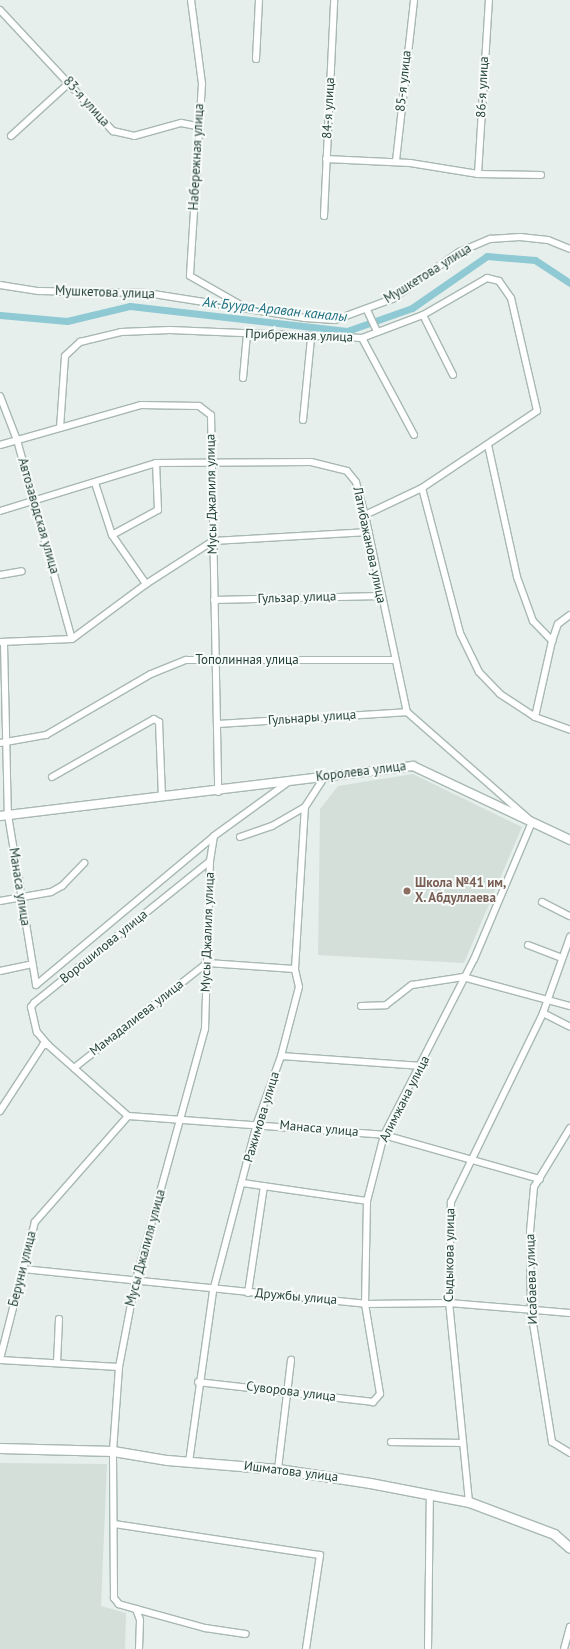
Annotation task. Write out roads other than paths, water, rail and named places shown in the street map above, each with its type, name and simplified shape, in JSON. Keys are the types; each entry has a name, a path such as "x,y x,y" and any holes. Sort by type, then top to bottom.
{"main road":[{"name":"Ишматова улица","path":"0,1448 112,1451 189,1462 278,1469 430,1495 469,1502 554,1534 570,1548"}],"street":[{"name":"Набережная улица","path":"191,0 202,84 197,126 199,164 190,276 245,307"},
{"path":"256,59 259,0"},
{"name":"84-я улица","path":"324,216 334,0"},
{"name":"85-я улица","path":"396,162 414,0"},
{"name":"86-я улица","path":"478,174 489,0"},
{"name":"83-я улица","path":"0,10 113,131 134,136 181,123 197,126"},
{"path":"12,136 69,83"},
{"path":"326,159 396,162 478,174 541,175"},
{"name":"Мушкетова улица","path":"0,286 39,291 147,293 245,307 305,318 335,320 367,310 392,299 460,252 490,239 527,238 570,249"},
{"name":"Прибрежная улица","path":"60,428 65,356 80,342 121,332 170,330 311,338 362,338 423,315 487,278 499,281 511,298 537,411 422,488 365,514"},
{"path":"367,310 378,331"},
{"path":"423,315 453,375"},
{"path":"243,378 247,334"},
{"path":"303,420 311,338"},
{"path":"362,338 414,435"},
{"name":"Автозаводская улица","path":"0,396 17,440 72,639"},
{"name":"Мусы Джалиля улица","path":"0,445 141,405 199,406 211,415 218,792"},
{"path":"488,445 517,577 533,621 552,641"},
{"name":"Латибажанова улица","path":"0,510 95,483 156,463 212,466 311,462 333,466 347,471 356,482 365,514 380,596 407,712"},
{"path":"112,535 158,510 156,463"},
{"path":"95,483 112,535 146,584"},
{"path":"422,488 460,633 479,672 500,694 535,717 570,730"},
{"path":"2,643 72,639 146,584 213,541 369,532"},
{"path":"0,574 22,571"},
{"name":"Гульзар улица","path":"214,600 380,596"},
{"path":"535,717 552,641 558,624 570,615"},
{"name":"Манаса улица","path":"2,643 9,743 4,816 21,896 36,985"},
{"name":"Тополинная улица","path":"0,744 46,735 151,674 186,660 394,660"},
{"path":"407,712 532,822"},
{"name":"Гульнары улица","path":"216,724 407,712"},
{"path":"52,777 154,718 159,722 162,798"},
{"name":"Королева улица","path":"4,816 218,792 287,783 325,776 413,766 570,840"},
{"name":"Ражимова улица","path":"189,1462 198,1382 213,1291 257,1124 281,1056 299,988 295,969 305,807 325,776"},
{"name":"Ворошилова улица","path":"36,985 214,836 287,783"},
{"path":"240,837 272,826 305,807"},
{"name":"Алимжана улица","path":"380,1394 365,1304 367,1202 384,1135 422,1066 532,822"},
{"name":"Мусы Джалиля улица","path":"214,836 210,861 205,1029 181,1123 135,1283 119,1367 112,1451 114,1598 119,1604 204,1628 246,1634"},
{"name":"Ворошилова улица","path":"48,1045 37,1032 31,1007 34,1003 210,861"},
{"path":"0,901 21,896 51,892 62,886 84,863"},
{"path":"542,902 570,916"},
{"name":"Сыдыкова улица","path":"469,1502 449,1303 451,1202 470,1157 543,1013 545,1000 570,937"},
{"path":"528,945 562,958"},
{"path":"206,963 295,969"},
{"name":"Мамадалиева улица","path":"74,1068 206,963"},
{"path":"0,971 32,964"},
{"path":"361,1006 386,1005 412,985 463,977 570,1006"},
{"path":"543,1013 570,1027"},
{"path":"0,1111 43,1045 48,1045 128,1116"},
{"path":"281,1056 422,1066"},
{"name":"Манаса улица","path":"128,1116 181,1123 257,1124 384,1135 470,1157 540,1179"},
{"name":"Беруни улица","path":"0,1359 35,1222 128,1116"},
{"name":"Исабаева улица","path":"570,1128 534,1187 530,1232 531,1311 552,1442 570,1453"},
{"path":"242,1183 367,1202"},
{"path":"248,1293 264,1186"},
{"name":"Дружбы улица","path":"23,1269 213,1291 365,1304 449,1303 531,1311 570,1313"},
{"path":"57,1363 59,1320"},
{"path":"0,1359 119,1367"},
{"path":"278,1469 285,1390 291,1360"},
{"name":"Суворова улица","path":"198,1382 285,1390 373,1402 380,1394"},
{"path":"391,1442 462,1444"},
{"path":"428,1649 430,1495"},
{"path":"114,1524 320,1555 306,1649"},
{"path":"136,1609 140,1620 139,1649"},
{"path":"564,1649 570,1627"}],"waterway":[{"name":"Ак-Буура-Араван каналы","path":"0,315 67,321 130,306 347,331 412,308 487,256 535,260 570,283"}],"place":[{"name":"Школа №41 им, Х. Абдуллаева","path":"407,891"}]}
